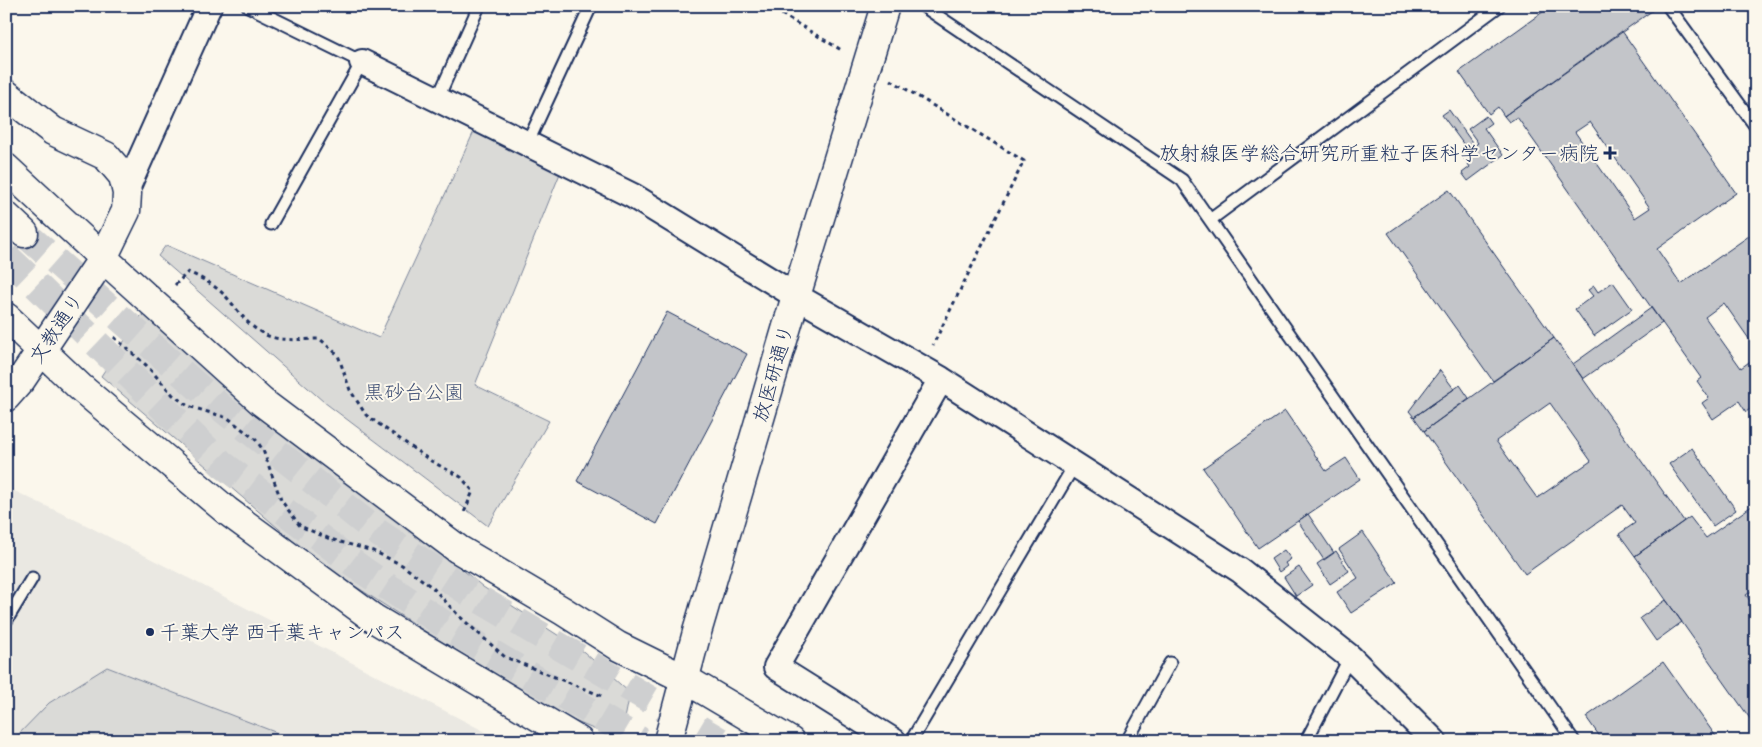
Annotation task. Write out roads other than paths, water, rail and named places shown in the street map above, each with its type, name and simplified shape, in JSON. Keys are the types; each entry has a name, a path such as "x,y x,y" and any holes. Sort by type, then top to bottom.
{"street":[{"path":"126,191 209,6"},
{"name":"放医研通り","path":"668,741 796,296 884,6"},
{"path":"362,62 634,196 796,296 932,373 1241,571 1350,657 1434,741"},
{"path":"6,94 53,131 106,156 123,176 126,191"},
{"path":"6,168 102,258 262,402 458,549 618,646 685,679 790,741"},
{"name":"文教通り","path":"6,397 21,380 102,258 126,211 126,191"},
{"path":"6,317 80,387 227,511 372,618 579,741"},
{"path":"894,741 776,667 932,373"}],"lane":[{"path":"248,6 362,62 271,224"},
{"path":"437,100 479,6"},
{"path":"527,144 591,6"},
{"path":"923,6 1182,180 1574,741"},
{"path":"1668,6 1756,127"},
{"path":"1210,220 1493,8"},
{"path":"911,741 1075,464"},
{"path":"6,621 32,578"},
{"path":"1306,741 1350,657"},
{"path":"1127,741 1170,663"}],"tunnel":[{"path":"24,233 224,410 377,532 476,597 720,741"},
{"path":"6,256 222,464 364,571 454,631 641,741"}],"place":[{"name":"放射線医学総合研究所重粒子医科学センター病院","path":"1610,153"},
{"name":"千葉大学 西千葉キャンパス","path":"150,632"}],"park label":[{"name":"黒砂台公園","path":"414,392"}]}
